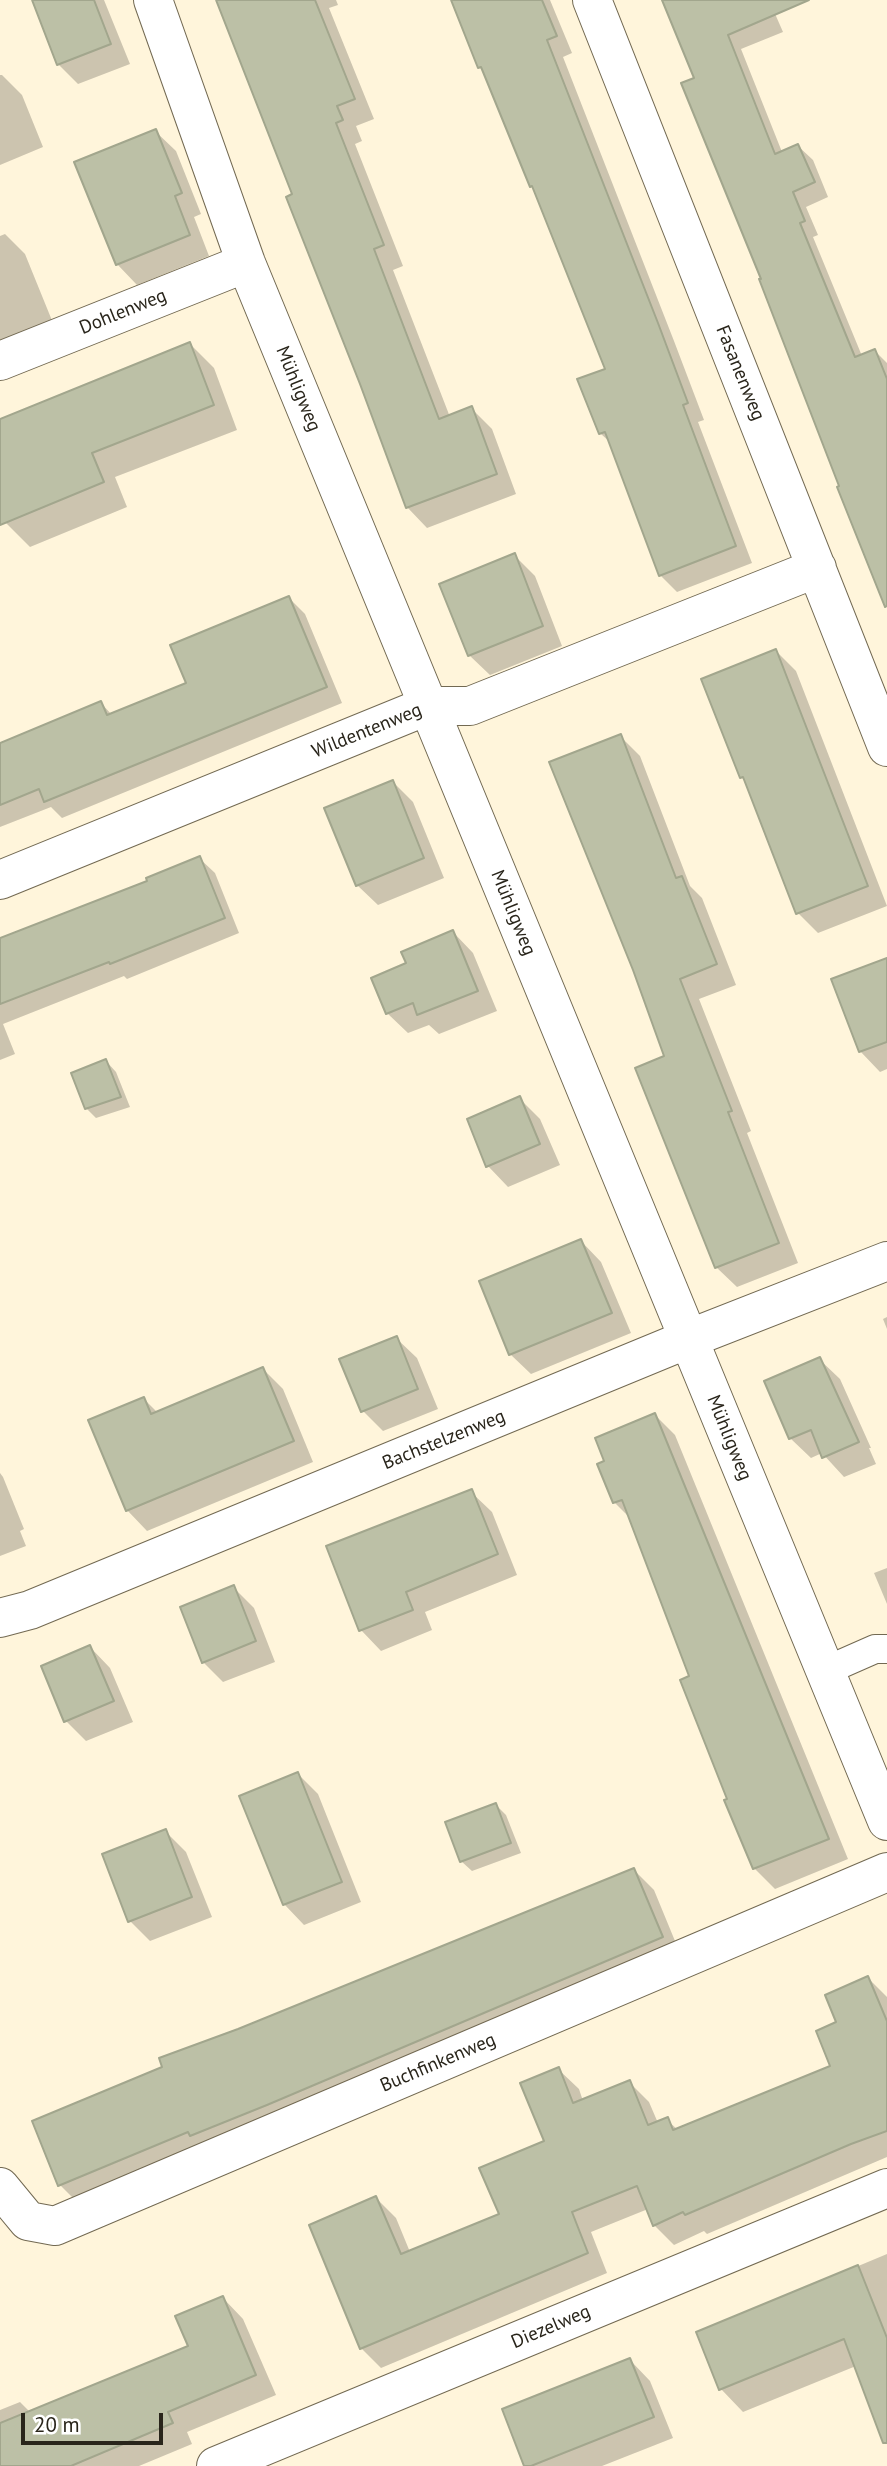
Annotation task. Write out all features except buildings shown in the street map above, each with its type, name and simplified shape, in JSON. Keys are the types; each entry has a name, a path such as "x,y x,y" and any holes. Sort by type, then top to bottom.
{"street":[{"name":"Mühligweg","path":"153,0 246,263 887,1821"},
{"name":"Fasanenweg","path":"592,0 887,747"},
{"name":"Dohlenweg","path":"0,361 246,263"},
{"name":"Wildentenweg","path":"0,880 427,706 470,706 817,568"},
{"name":"Bachstelzenweg","path":"0,1618 56,1599 688,1339 887,1261"},
{"name":"Buchfinkenweg","path":"0,2186 28,2221 55,2226 887,1872"},
{"name":"Diezelweg","path":"216,2466 887,2188"}],"lane":[{"path":"825,1671 875,1649 887,1649"}]}
